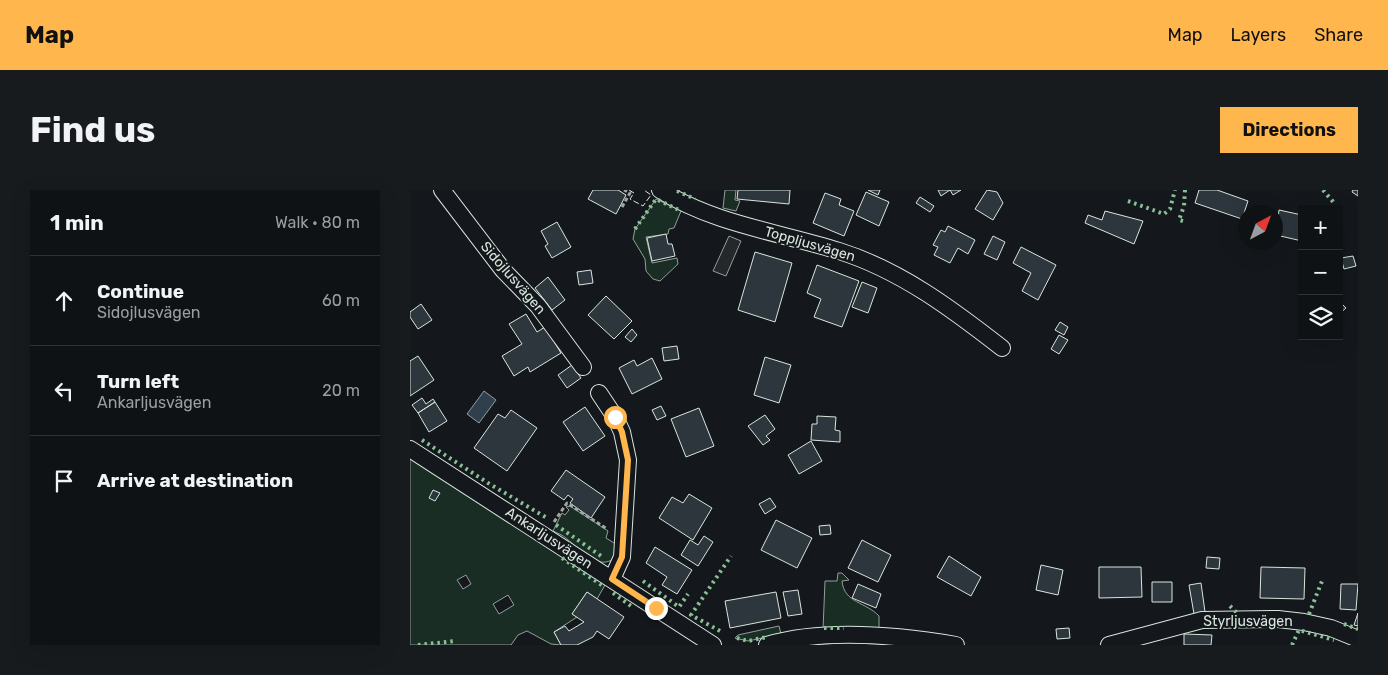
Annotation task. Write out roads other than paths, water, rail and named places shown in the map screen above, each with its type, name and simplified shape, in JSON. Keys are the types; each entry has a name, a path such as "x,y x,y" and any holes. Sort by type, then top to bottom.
{"street":[{"name":"Sidojlusvägen","path":"442,190 502,270 538,306 583,367"},
{"name":"Toppljusvägen","path":"660,190 694,209 865,260 947,305 1002,348"},
{"path":"599,393 615,417 622,432 628,460 622,557 612,579"},
{"name":"Ankarljusvägen","path":"410,449 712,645"},
{"name":"Styrljusvägen","path":"1109,645 1202,620 1278,619 1304,622 1331,628 1358,639"},
{"path":"767,645 784,640 859,635 910,638 956,645"}],"water":[{"path":"484,391 496,400 479,423 467,414"}]}
